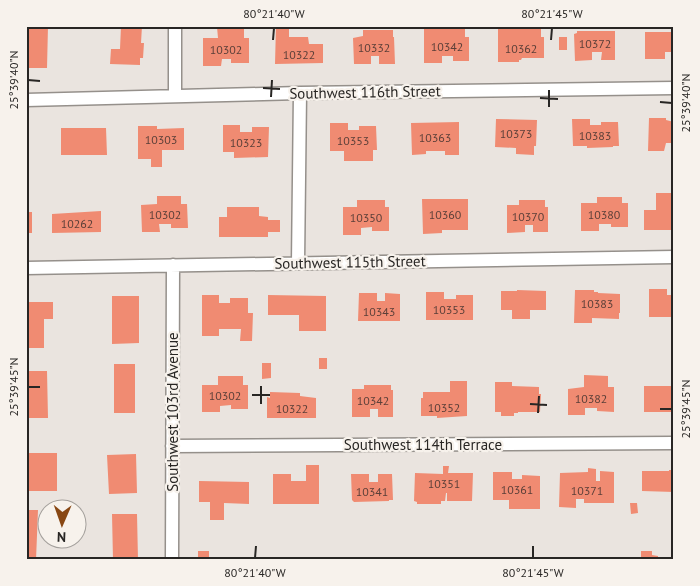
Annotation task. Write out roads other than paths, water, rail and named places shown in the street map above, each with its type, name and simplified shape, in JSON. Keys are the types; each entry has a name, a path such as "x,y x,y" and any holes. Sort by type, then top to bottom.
{"street":[{"path":"175,26 175,95"},
{"name":"Southwest 116th Street","path":"26,100 175,95 674,88"},
{"path":"298,263 300,93"},
{"name":"Southwest 115th Street","path":"26,268 674,257"},
{"name":"Southwest 103rd Avenue","path":"172,560 173,265"},
{"name":"Southwest 114th Terrace","path":"172,446 674,443"}]}
